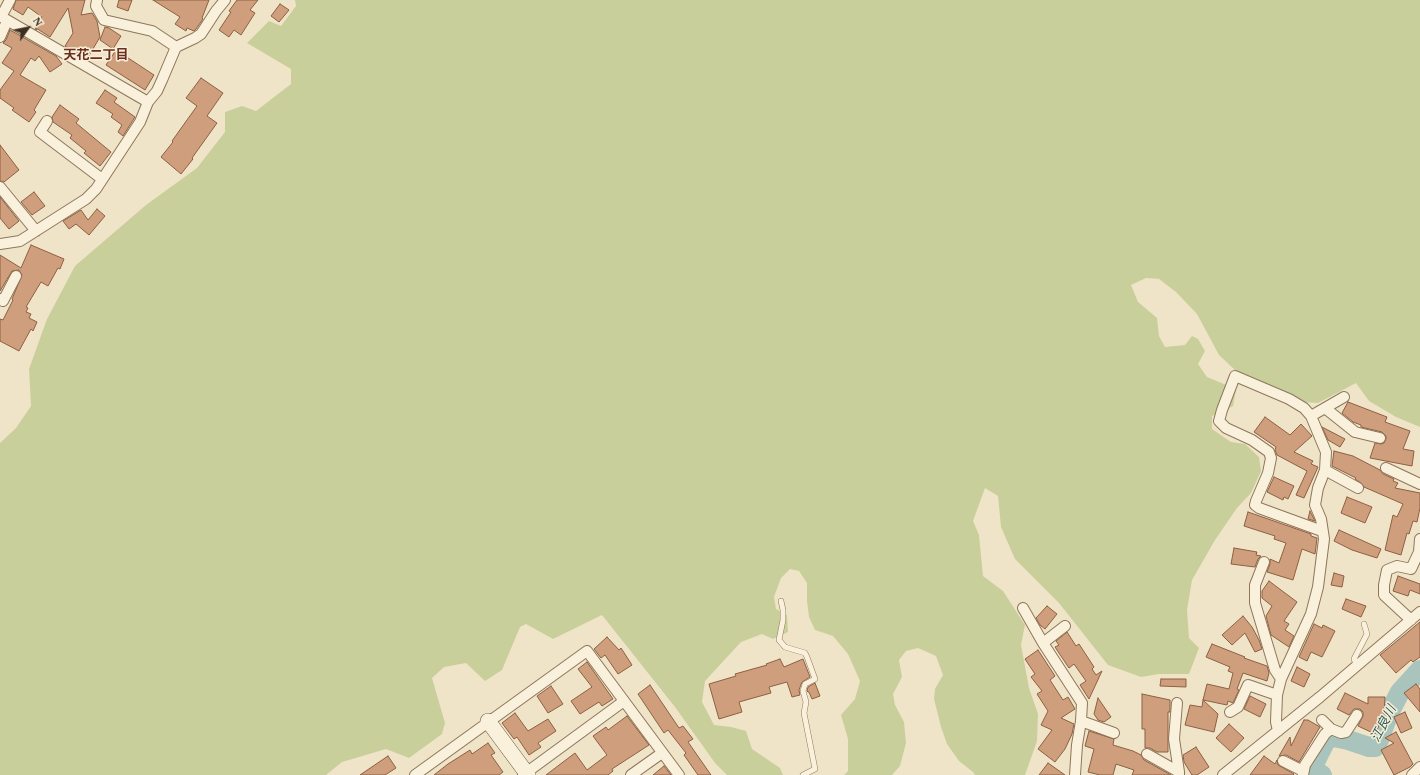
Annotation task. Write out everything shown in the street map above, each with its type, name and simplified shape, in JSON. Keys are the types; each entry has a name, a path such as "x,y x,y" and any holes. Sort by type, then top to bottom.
{"street":[{"path":"0,37 3,18 10,0"},
{"path":"98,0 96,6 104,20 152,31 176,47"},
{"path":"0,244 20,241 86,199 96,189 140,122 148,102 157,91 176,47 201,34 225,0"},
{"path":"3,18 148,102"},
{"path":"48,121 40,132 102,179"},
{"path":"0,187 36,231"},
{"path":"1,302 16,276"},
{"path":"1278,731 1276,722 1277,695 1280,679 1311,614 1318,587 1324,539 1321,519 1315,505 1318,488 1325,470 1326,452 1311,416 1304,408 1290,399 1235,376 1219,421 1226,428 1252,440 1269,452 1271,458 1268,473 1255,505 1259,508 1322,531"},
{"path":"1311,416 1344,397"},
{"path":"1325,408 1355,432 1380,438"},
{"path":"1386,468 1412,476 1420,484"},
{"path":"1325,470 1358,488"},
{"path":"1411,620 1384,596 1384,586 1387,570 1397,566 1411,570 1418,552 1420,539"},
{"path":"1264,562 1255,585 1255,603 1275,670 1280,679"},
{"path":"1023,608 1043,643 1082,703 1074,775"},
{"path":"1223,775 1357,666 1420,612"},
{"path":"1043,643 1065,626"},
{"path":"415,775 586,651 679,775"},
{"path":"1230,712 1238,707 1248,685 1277,695"},
{"path":"488,721 526,774 624,701"},
{"path":"1177,703 1174,739 1179,774"},
{"path":"1322,720 1331,729 1341,733 1346,732 1357,715"},
{"path":"1081,721 1114,733"},
{"path":"1283,761 1303,773 1305,765 1325,734 1331,729"},
{"path":"632,775 662,753"},
{"path":"1147,754 1179,774"},
{"path":"1412,775 1420,767"}],"lane":[{"path":"781,600 783,620 779,640 785,647 805,653 815,680 805,684 803,692 806,702 804,713 815,769 803,775"},
{"path":"1357,666 1354,659 1367,634 1364,624"}],"green space":[{"path":"295,0 1420,0 1420,427 1396,417 1369,401 1356,383 1318,403 1303,402 1236,371 1219,355 1197,314 1176,292 1159,279 1146,278 1131,285 1138,302 1157,318 1159,336 1165,347 1185,345 1192,336 1198,339 1205,351 1198,364 1207,377 1236,390 1233,406 1212,416 1212,429 1231,442 1245,444 1259,457 1261,471 1251,493 1237,508 1215,540 1192,580 1187,610 1189,638 1199,648 1189,674 1159,674 1141,677 1108,665 1059,603 1015,559 1001,527 998,496 985,488 973,521 979,535 983,576 1003,591 1025,625 1021,645 1029,688 1038,714 1037,741 1025,775 975,775 959,761 947,744 934,699 935,689 943,675 936,656 918,648 906,651 899,660 902,677 893,694 895,705 904,722 906,743 900,766 892,775 844,775 848,771 848,739 841,715 855,699 860,681 848,654 833,636 815,630 809,617 807,583 799,571 790,569 781,578 774,597 776,609 787,615 788,632 773,639 762,634 741,642 705,681 702,702 714,725 746,731 752,749 780,768 783,775 727,775 715,763 675,707 602,615 553,639 526,624 520,627 502,670 485,681 466,663 444,667 432,678 445,723 442,734 409,758 386,749 342,762 326,775 0,775 0,443 16,428 31,406 29,369 47,319 75,266 146,205 197,168 225,132 225,112 242,106 256,111 291,84 291,69 247,43 269,21 281,26 296,6"}],"building":[{"path":"16,0 85,0 81,15 92,13 97,21 100,37 87,59 65,46 73,33 68,8 50,37 36,28 37,30 35,29 42,17 28,7 23,15 13,9"},
{"path":"119,0 132,0 128,11 117,7"},
{"path":"153,0 209,0 202,18 203,19 196,29 194,31 187,28 186,31 175,24 180,17"},
{"path":"237,0 258,0 250,10 255,13 241,35 234,30 229,37 219,30 231,12 229,11"},
{"path":"280,4 289,10 279,22 271,16"},
{"path":"105,27 121,36 113,49 100,40"},
{"path":"10,30 56,56 62,64 50,72 39,56 35,61 31,58 20,75 46,90 34,110 36,112 29,122 12,110 14,108 0,98 0,90 14,71 2,63 12,48 3,43 6,40"},
{"path":"116,50 154,75 145,90 106,65"},
{"path":"201,78 223,93 207,116 217,123 181,174 161,157 197,106 186,98"},
{"path":"105,90 117,98 114,102 135,117 123,136 118,132 122,125 111,117 113,114 96,103"},
{"path":"60,105 79,119 76,123 111,152 100,166 84,153 86,151 70,138 72,135 53,122 52,117"},
{"path":"0,145 19,170 4,182 0,181"},
{"path":"34,192 45,206 32,215 21,202"},
{"path":"0,197 19,221 9,229 0,218"},
{"path":"97,209 105,216 89,235 76,224 69,229 63,221 81,210 88,220"},
{"path":"31,245 64,259 60,269 58,268 48,286 41,282 26,307 28,308 26,312 31,314 29,318 37,322 33,331 31,329 19,351 0,341 0,319 3,320 13,300 12,299 22,275 19,270 12,271 0,291 0,255 21,268"},
{"path":"1348,402 1387,417 1385,422 1410,431 1403,449 1414,451 1412,466 1370,458 1375,443 1384,443 1386,436 1382,432 1361,427 1361,425 1353,422 1342,413"},
{"path":"1265,417 1290,435 1301,424 1312,436 1294,452 1313,461 1311,464 1318,467 1304,498 1296,495 1307,471 1277,455 1275,450 1276,447 1254,432"},
{"path":"1322,427 1345,439 1340,447 1328,440"},
{"path":"1334,451 1353,456 1380,470 1383,474 1394,479 1393,481 1398,483 1395,488 1420,493 1420,508 1417,522 1413,521 1409,534 1407,533 1401,555 1385,550 1393,515 1397,517 1403,504 1364,487 1355,479 1356,478 1332,466"},
{"path":"1274,477 1294,486 1288,499 1284,497 1283,500 1267,492"},
{"path":"1347,497 1372,507 1365,523 1341,513"},
{"path":"1310,511 1315,521 1308,519"},
{"path":"1248,512 1311,534 1311,536 1317,538 1315,554 1302,549 1293,580 1267,572 1270,559 1279,563 1286,543 1274,539 1275,536 1244,526"},
{"path":"1339,530 1381,549 1377,558 1352,550 1334,541"},
{"path":"1234,548 1257,552 1256,555 1261,556 1255,567 1231,564"},
{"path":"1334,573 1344,576 1342,587 1331,585"},
{"path":"1398,576 1420,584 1420,594 1410,590 1408,596 1393,591"},
{"path":"1269,581 1297,602 1284,621 1289,624 1285,630 1294,636 1289,647 1271,635 1266,616 1272,606 1262,598 1262,591"},
{"path":"1346,599 1366,606 1361,617 1342,609"},
{"path":"1047,606 1057,614 1045,629 1040,625 1036,618"},
{"path":"1243,616 1252,627 1262,649 1255,652 1245,633 1232,645 1222,635"},
{"path":"1420,622 1420,657 1413,662 1411,660 1396,673 1380,655"},
{"path":"1314,624 1322,628 1323,625 1335,631 1322,657 1311,652 1307,661 1299,657"},
{"path":"1067,632 1076,646 1079,644 1094,667 1092,669 1096,675 1102,671 1089,699 1080,685 1086,681 1074,664 1069,668 1055,647 1059,645 1056,641"},
{"path":"607,637 619,650 621,648 632,665 618,674 605,655 601,658 594,649"},
{"path":"1212,644 1267,666 1269,673 1267,681 1243,673 1237,689 1239,690 1233,703 1228,701 1227,705 1203,700 1207,684 1229,689 1233,673 1228,671 1230,667 1206,657"},
{"path":"1038,650 1055,676 1050,680 1063,700 1068,697 1075,709 1061,718 1074,724 1072,734 1065,749 1055,762 1038,749 1052,730 1041,725 1048,711 1037,694 1042,691 1031,677 1035,674 1025,659"},
{"path":"780,659 784,667 803,659 810,677 802,682 799,690 800,695 792,697 787,682 769,687 771,693 739,702 742,712 719,719 709,684 736,676 735,674 767,665 766,664"},
{"path":"587,662 613,699 602,706 599,702 580,714 571,701 592,687 578,669"},
{"path":"1297,667 1310,674 1304,687 1291,681"},
{"path":"1161,679 1186,679 1186,687 1160,686"},
{"path":"815,683 820,696 812,699 807,691 808,687"},
{"path":"1416,684 1420,689 1420,712 1404,693"},
{"path":"650,685 679,728 683,726 693,739 688,742 711,775 698,775 684,755 686,753 668,730 664,733 638,694"},
{"path":"551,686 563,704 548,713 537,696"},
{"path":"1345,693 1368,704 1368,697 1385,697 1384,715 1375,734 1358,726 1363,716 1363,712 1360,709 1354,709 1349,715 1337,709"},
{"path":"1142,694 1170,700 1170,712 1168,712 1168,752 1157,752 1150,748 1145,748 1145,729 1142,729"},
{"path":"1250,696 1266,704 1260,717 1244,709"},
{"path":"1098,698 1111,717 1104,722 1098,720 1094,714"},
{"path":"1203,700 1218,714 1214,732 1185,725 1190,705 1202,707"},
{"path":"1405,712 1412,728 1401,733 1394,717"},
{"path":"515,713 528,731 548,719 556,731 538,743 541,747 529,755 517,737 514,739 502,723"},
{"path":"627,716 649,745 612,769 613,771 608,775 546,775 575,753 587,770 607,755 593,736 606,727 608,730"},
{"path":"1304,720 1308,720 1320,727 1299,762 1286,755 1279,756 1290,737 1291,746"},
{"path":"1229,724 1244,738 1231,752 1216,738"},
{"path":"1089,731 1114,739 1113,745 1141,755 1144,760 1171,775 1132,775 1134,770 1116,764 1113,775 1100,775 1088,772 1094,749 1085,746"},
{"path":"1396,732 1413,764 1394,775 1381,750 1394,743 1385,738"},
{"path":"488,743 495,753 491,755 503,772 499,775 434,775 470,750 472,754"},
{"path":"1196,747 1209,767 1197,775 1192,775 1184,762 1183,755"},
{"path":"388,756 396,768 385,775 360,775"},
{"path":"1264,756 1275,764 1277,760 1278,765 1294,774 1250,775"},
{"path":"1048,763 1065,775 1039,775"},
{"path":"664,766 671,775 653,775"}],"waterway":[{"name":"江良川","path":"1322,775 1316,771 1314,764 1326,740 1334,737 1369,747 1375,747 1388,715 1400,692 1420,670"}],"district":[{"name":"天花二丁目","path":"96,56"}]}
